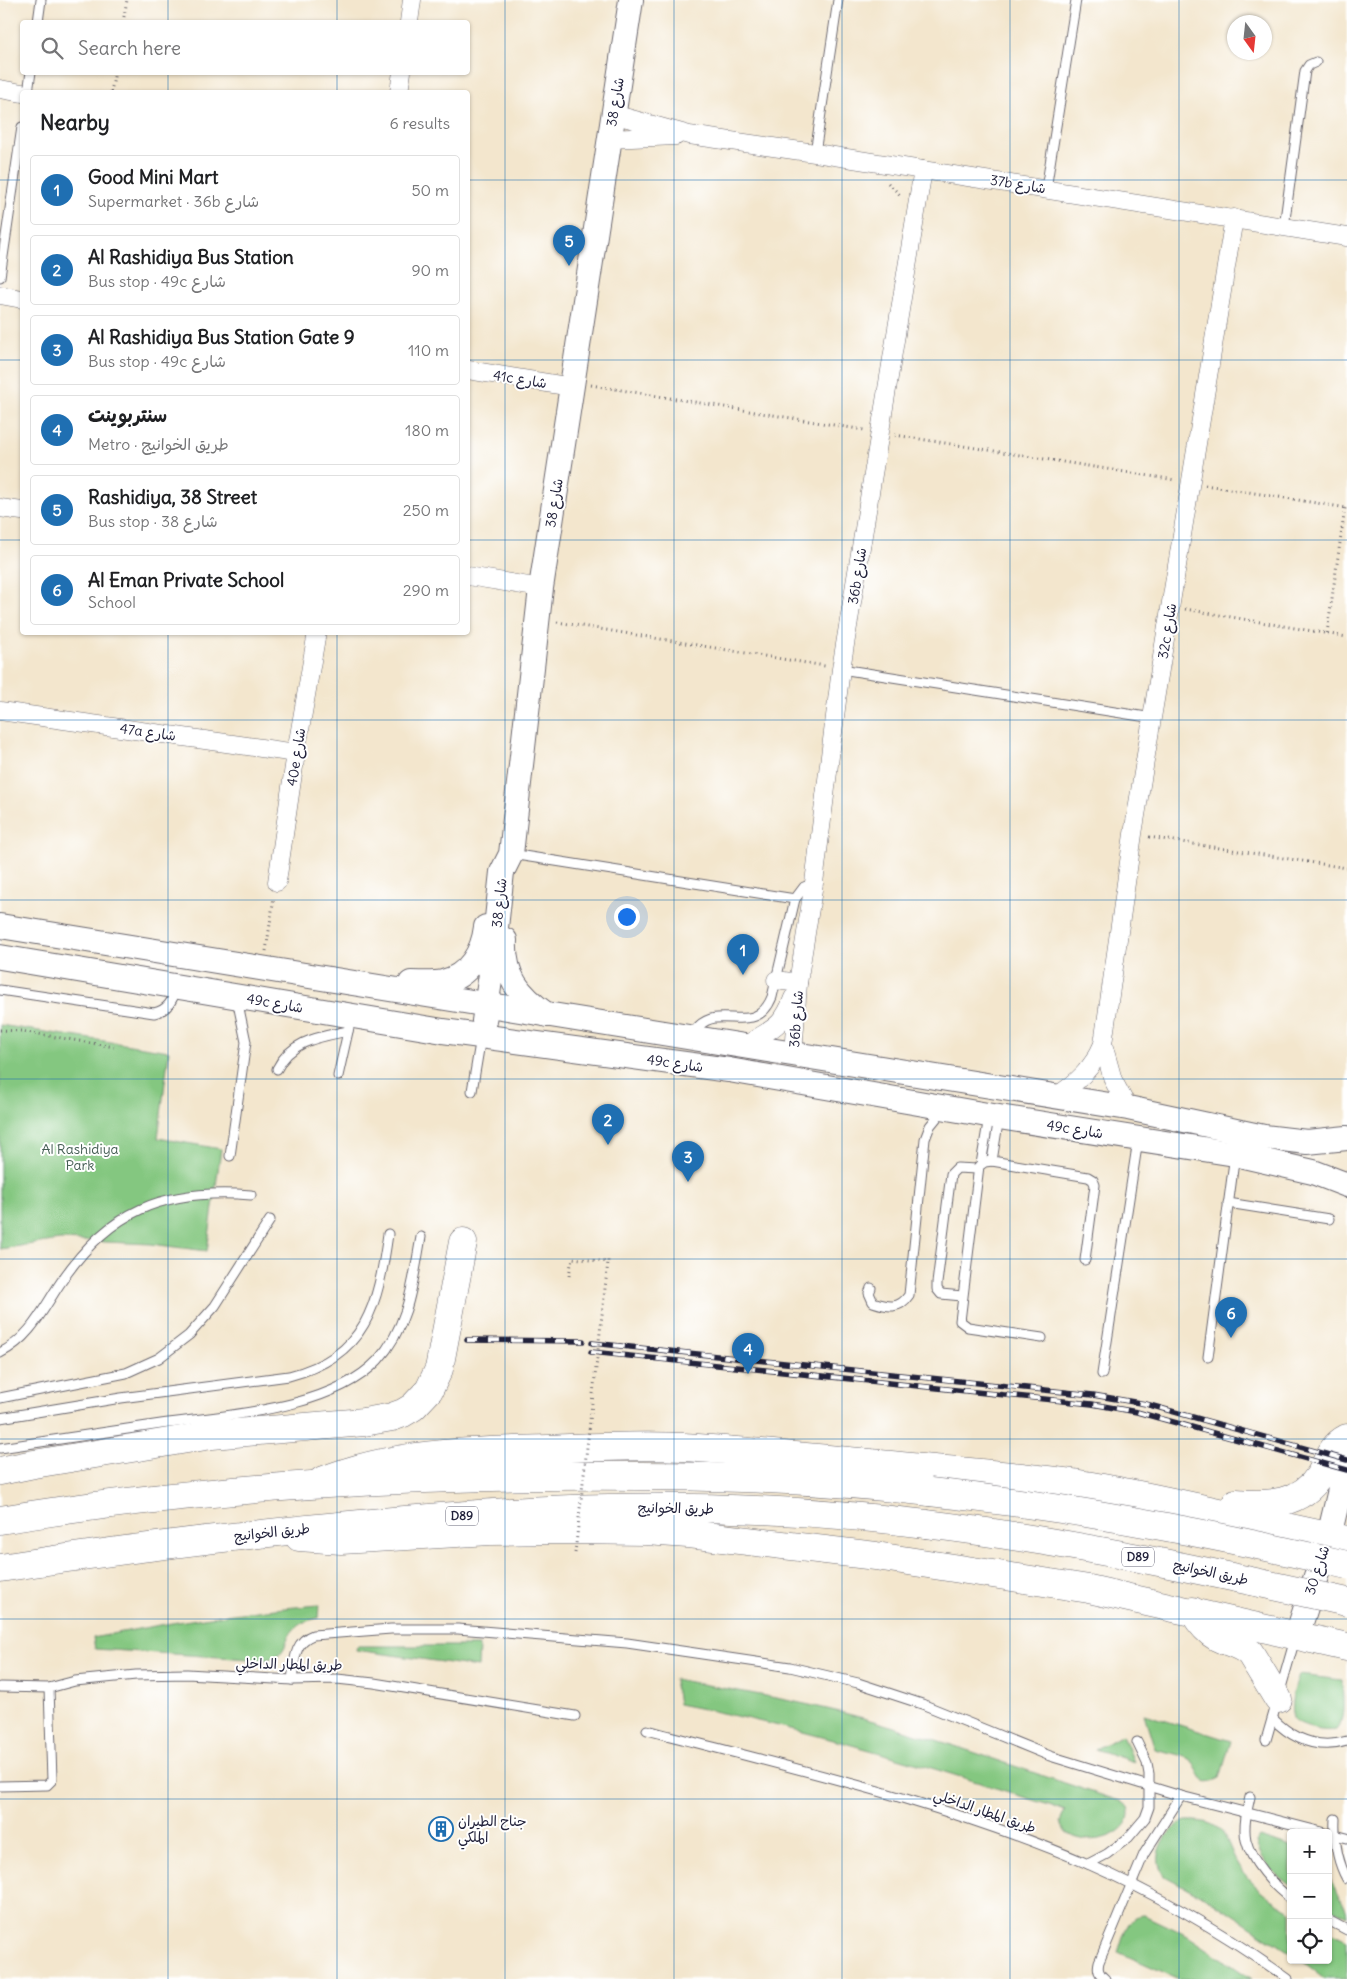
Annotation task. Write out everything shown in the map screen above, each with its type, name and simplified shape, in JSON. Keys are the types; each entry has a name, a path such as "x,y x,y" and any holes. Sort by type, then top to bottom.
{"main road":[{"path":"0,1471 61,1459 212,1435 364,1422 403,1413 422,1399 435,1380 439,1369 463,1242"},
{"path":"1178,1502 1206,1500 1273,1505 1287,1500 1300,1494 1314,1482 1333,1449 1347,1438"},
{"path":"316,1484 356,1469 378,1464 478,1452 617,1446 681,1447 1015,1476 1091,1486 1178,1502 1338,1538"},
{"path":"0,1520 130,1501 211,1492 316,1484 514,1477 704,1476 858,1484 930,1492 1127,1520 1218,1537 1347,1565"},
{"name":"طريق الخوانيج","path":"0,1568 136,1548 428,1518 607,1508 698,1508 788,1511 926,1524 1046,1540 1124,1554 1347,1602"},
{"path":"279,1532 341,1540 523,1530 607,1530 688,1534 876,1556 983,1571 1089,1589 1347,1646"},
{"path":"1193,1611 1207,1630 1250,1652 1275,1709"}],"street":[{"path":"409,20 412,0"},
{"name":"شارع 38","path":"481,1036 502,872 511,854 541,588 631,0"},
{"path":"399,90 402,75"},
{"path":"0,89 20,93"},
{"name":"37b شارع","path":"613,114 689,135 815,153 1347,237"},
{"name":"37b شارع","path":"610,138 689,135"},
{"name":"36b شارع","path":"793,1055 798,983 814,883 841,669 923,170"},
{"name":"32c شارع","path":"1055,1097 1070,1088 1087,1072 1096,1060 1103,1044 1133,834 1234,218"},
{"path":"0,295 20,299"},
{"name":"41c شارع","path":"470,370 573,385"},
{"path":"0,508 20,511"},
{"path":"470,576 541,588"},
{"name":"40e شارع","path":"277,882 296,753 316,635"},
{"name":"47a شارع","path":"0,711 296,753"},
{"path":"385,989 406,984 443,982 452,979 470,966 477,957 485,937 493,873 499,863 511,854"},
{"path":"511,854 512,877 504,951 506,964 518,989 534,1006 547,1015"},
{"name":"49c شارع","path":"0,926 1128,1108 1239,1144 1300,1168 1343,1181"},
{"path":"45,964 41,950 45,944 49,943 122,955 157,958 195,958"},
{"name":"49c شارع","path":"0,957 236,996 350,1024 481,1036 729,1070 1138,1140 1239,1144 1345,1140"},
{"path":"776,980 798,983"},
{"name":"36b شارع","path":"744,1047 781,1022 787,1014 798,983"},
{"name":"32c شارع","path":"1103,1044 1113,1080 1128,1108"},
{"path":"729,1070 775,1068 793,1055"},
{"path":"944,1108 954,1102 972,1100 1199,1136 1219,1136 1239,1144"},
{"name":"شارع 30","path":"1297,1635 1338,1538 1339,1494 1347,1446"}],"lane":[{"path":"38,20 41,0"},
{"path":"815,153 838,0"},
{"path":"1046,189 1076,0"},
{"path":"1284,227 1305,71 1309,65 1316,62"},
{"path":"28,90 31,75"},
{"path":"0,277 20,141"},
{"path":"841,669 1153,718"},
{"path":"511,854 795,899"},
{"path":"691,1038 699,1025 706,1021 724,1018 747,1019 760,1014 770,1004 795,899 804,887 814,883"},
{"path":"0,990 154,1013 165,1009 171,1002 178,987"},
{"path":"230,1156 246,1042 236,996"},
{"path":"278,1069 285,1055 299,1044 350,1024"},
{"path":"338,1076 350,1024"},
{"path":"472,1091 481,1036"},
{"path":"871,1288 870,1292 873,1302 887,1307 901,1304 909,1295 925,1140 930,1126 944,1108"},
{"path":"992,1161 994,1116"},
{"path":"994,1116 979,1166 960,1318 964,1326 1042,1338"},
{"path":"1102,1374 1138,1140"},
{"path":"1208,1357 1228,1203 1239,1144"},
{"path":"962,1296 941,1294 937,1289 952,1174 957,1168 979,1166 992,1161 1088,1177 1093,1180 1095,1185 1085,1260"},
{"path":"0,1352 15,1343 35,1324 68,1272 88,1247 125,1218 154,1204 184,1196 216,1193 251,1196"},
{"path":"1228,1203 1329,1219"},
{"path":"0,1398 126,1373 159,1358 189,1335 215,1306 270,1220"},
{"path":"0,1418 121,1398 289,1376 306,1372 322,1365 349,1344 369,1317 380,1284 388,1234"},
{"path":"0,1448 259,1410 303,1401 334,1390 360,1376 378,1360 401,1328 421,1237"},
{"path":"292,1680 298,1646 306,1637 313,1635 391,1629 458,1629 627,1643 790,1667 858,1684 922,1704 1050,1756 1181,1796 1310,1829"},
{"path":"1266,1740 1297,1635"},
{"name":"طريق المطار الداخلي","path":"0,1687 49,1688 75,1681 136,1675 187,1674 292,1680 356,1680 575,1716"},
{"path":"0,1786 44,1785 52,1780 49,1688"},
{"path":"1275,1709 1286,1732 1301,1741 1319,1745 1347,1742"},
{"name":"طريق المطار الداخلي","path":"647,1730 881,1792 980,1823 1088,1864 1132,1884 1206,1924 1288,1979"},
{"path":"1088,1864 1107,1854 1137,1828 1145,1818 1149,1807 1150,1786 1147,1764 1136,1742"},
{"path":"1106,1979 1100,1975 1098,1969 1099,1962 1149,1845 1181,1796"},
{"path":"1250,1797 1246,1813 1246,1839 1262,1871 1287,1896"},
{"path":"1332,1829 1335,1820"},
{"path":"1332,1834 1347,1838"},
{"path":"1332,1841 1340,1867 1347,1879"},
{"path":"1332,1922 1347,1930"}],"path":[{"path":"123,20 127,0"},
{"path":"112,90 115,75"},
{"path":"883,181 896,189 904,203"},
{"path":"573,385 880,432 1346,508 1327,634"},
{"path":"1171,607 1347,637"},
{"path":"537,619 841,669"},
{"path":"1133,834 1347,868"},
{"path":"263,969 277,882"},
{"path":"0,1030 21,1031 114,1047"},
{"path":"569,1276 572,1258 608,1260 575,1553"}],"green space":[{"name":"Al Rashidiya Park","path":"0,1025 169,1051 158,1138 221,1149 207,1251 151,1244 60,1240 0,1249"},
{"path":"319,1605 318,1618 299,1625 293,1630 283,1650 274,1657 265,1660 95,1649 93,1638 205,1618"},
{"path":"357,1646 479,1646 478,1667 356,1650"},
{"path":"1299,1675 1342,1680 1343,1713 1336,1730 1314,1729 1294,1721 1292,1704"},
{"path":"674,1679 816,1706 895,1727 1120,1801 1128,1807 1128,1818 1123,1827 1114,1834 1102,1839 1076,1838 1066,1832 1060,1822 1065,1811 1055,1807 961,1777 821,1737 678,1704"},
{"path":"1144,1714 1231,1741 1220,1778 1206,1782 1202,1780 1196,1767 1189,1759 1155,1749"},
{"path":"1123,1735 1134,1762 1095,1749"},
{"path":"1186,1821 1201,1822 1212,1824 1219,1829 1243,1872 1253,1884 1287,1909 1287,1950 1220,1906 1165,1876 1160,1869 1159,1853 1166,1837 1179,1824"},
{"path":"1259,1837 1287,1846 1287,1883 1265,1861 1256,1842"},
{"path":"1332,1883 1345,1906 1347,1917 1332,1909"},
{"path":"1144,1915 1188,1936 1252,1979 1179,1979 1118,1952 1129,1923 1138,1916"},
{"path":"1332,1933 1347,1940 1347,1979 1325,1979 1306,1964 1332,1964"}],"railway":[{"path":"467,1340 583,1341"},
{"path":"592,1343 1093,1395 1146,1404 1347,1460"},
{"path":"591,1352 1092,1404 1137,1412 1347,1470"}],"place":[{"name":"Rashidiya, 38 Street","path":"569,266"},
{"name":"Good Mini Mart","path":"743,975"},
{"name":"Al Rashidiya Bus Station","path":"608,1145"},
{"name":"Al Rashidiya Bus Station Gate 9","path":"688,1182"},
{"name":"Al Eman Private School","path":"1231,1338"},
{"name":"سنتربوينت","path":"748,1374"},
{"name":"جناح الطيران الملكي","path":"441,1829"}]}
